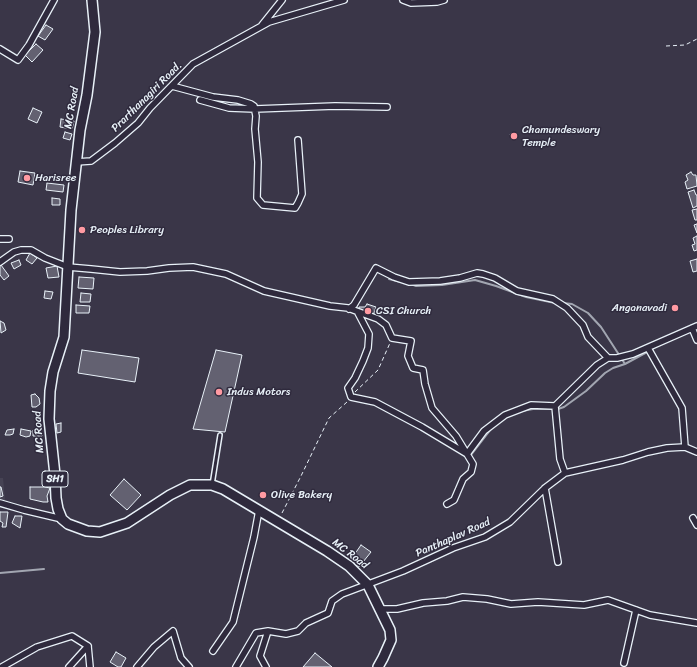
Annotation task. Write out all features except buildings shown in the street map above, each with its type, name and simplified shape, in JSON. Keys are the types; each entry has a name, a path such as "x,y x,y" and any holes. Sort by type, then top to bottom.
{"main road":[{"name":"MC Road","path":"92,0 95,32 76,162 71,210 64,337 52,378 50,391 49,419 58,510 62,519 68,524 87,531 100,532 127,523 181,489 190,485 212,485 223,489 328,551 349,566 368,584 390,630 391,640 378,667"}],"street":[{"path":"0,49 18,60 29,45 54,0"},
{"path":"261,26 282,0"},
{"name":"Prarthanagiri Road.","path":"76,162 91,161 110,147 138,123 150,108 193,64 269,22 296,13 318,9 344,0"},
{"path":"403,0 411,3 437,2 444,0"},
{"path":"172,86 213,97 251,104 254,106 258,162 257,198 263,205 295,208 298,203 302,194 298,140"},
{"path":"200,100 229,108 255,109 335,106 386,107"},
{"path":"0,239 9,239"},
{"path":"0,262 14,252 31,250 44,258 68,267 120,272 193,267 226,274 264,291 330,306 349,308 358,313 378,319 386,325 392,338 411,341 408,356 413,368 423,370 425,384 432,408 456,436 473,464 471,472 463,479 454,500 447,504"},
{"path":"349,308 354,305 376,268 394,277 410,282 440,281 460,278 477,273 483,274 495,278 517,291 553,299 567,308 583,325 588,337 608,358"},
{"path":"358,313 369,334 368,348 360,367 348,388 351,397 376,402 467,454"},
{"path":"467,454 484,431 505,415 531,405 555,406 597,364 608,358 628,356 694,327 696,338"},
{"path":"648,348 682,408 685,447"},
{"path":"555,406 560,459 565,473 667,448 685,447 697,452"},
{"name":"Panthaplav Road","path":"268,631 286,634 298,631 306,623 328,613 332,600 342,594 403,571 453,548 485,537 510,522 545,488 565,473"},
{"path":"545,488 558,562"},
{"path":"0,503 62,519"},
{"path":"213,651 233,622 254,537 259,510"},
{"path":"693,518 697,525"},
{"path":"381,609 396,609 423,603 463,598 487,599 511,604 538,602 584,605 608,600 650,615 697,623"},
{"path":"624,663 636,610"},
{"path":"137,667 154,647 173,631 181,658 188,667"},
{"path":"236,667 256,633 268,631 260,656 266,667"},
{"path":"2,667 37,648 72,636 88,646"},
{"path":"69,667 88,646"},
{"path":"88,646 90,667"}],"lane":[{"path":"212,485 220,435"}],"path":[{"path":"666,46 685,45 697,39"},
{"path":"278,521 329,418 378,370 392,338"}],"shaded area":[{"path":"0,478 3,478 5,500 0,500"}],"waterway":[{"path":"389,279 401,282"},
{"path":"411,284 416,286 442,285 475,280 526,297 555,303"},
{"path":"563,303 572,304 588,313 601,327 625,364"},
{"path":"522,411 533,409 558,409 564,407 586,391 605,373 649,351"},
{"path":"471,455 491,429"},
{"path":"0,573 44,569"}],"place":[{"name":"Chamundeswary Temple","path":"514,136"},
{"name":"Harisree","path":"27,178"},
{"name":"Peoples Library","path":"82,230"},
{"name":"Anganavadi","path":"675,308"},
{"name":"CSI Church","path":"368,311"},
{"name":"Indus Motors","path":"219,392"},
{"name":"Olive Bakery","path":"263,495"}]}
